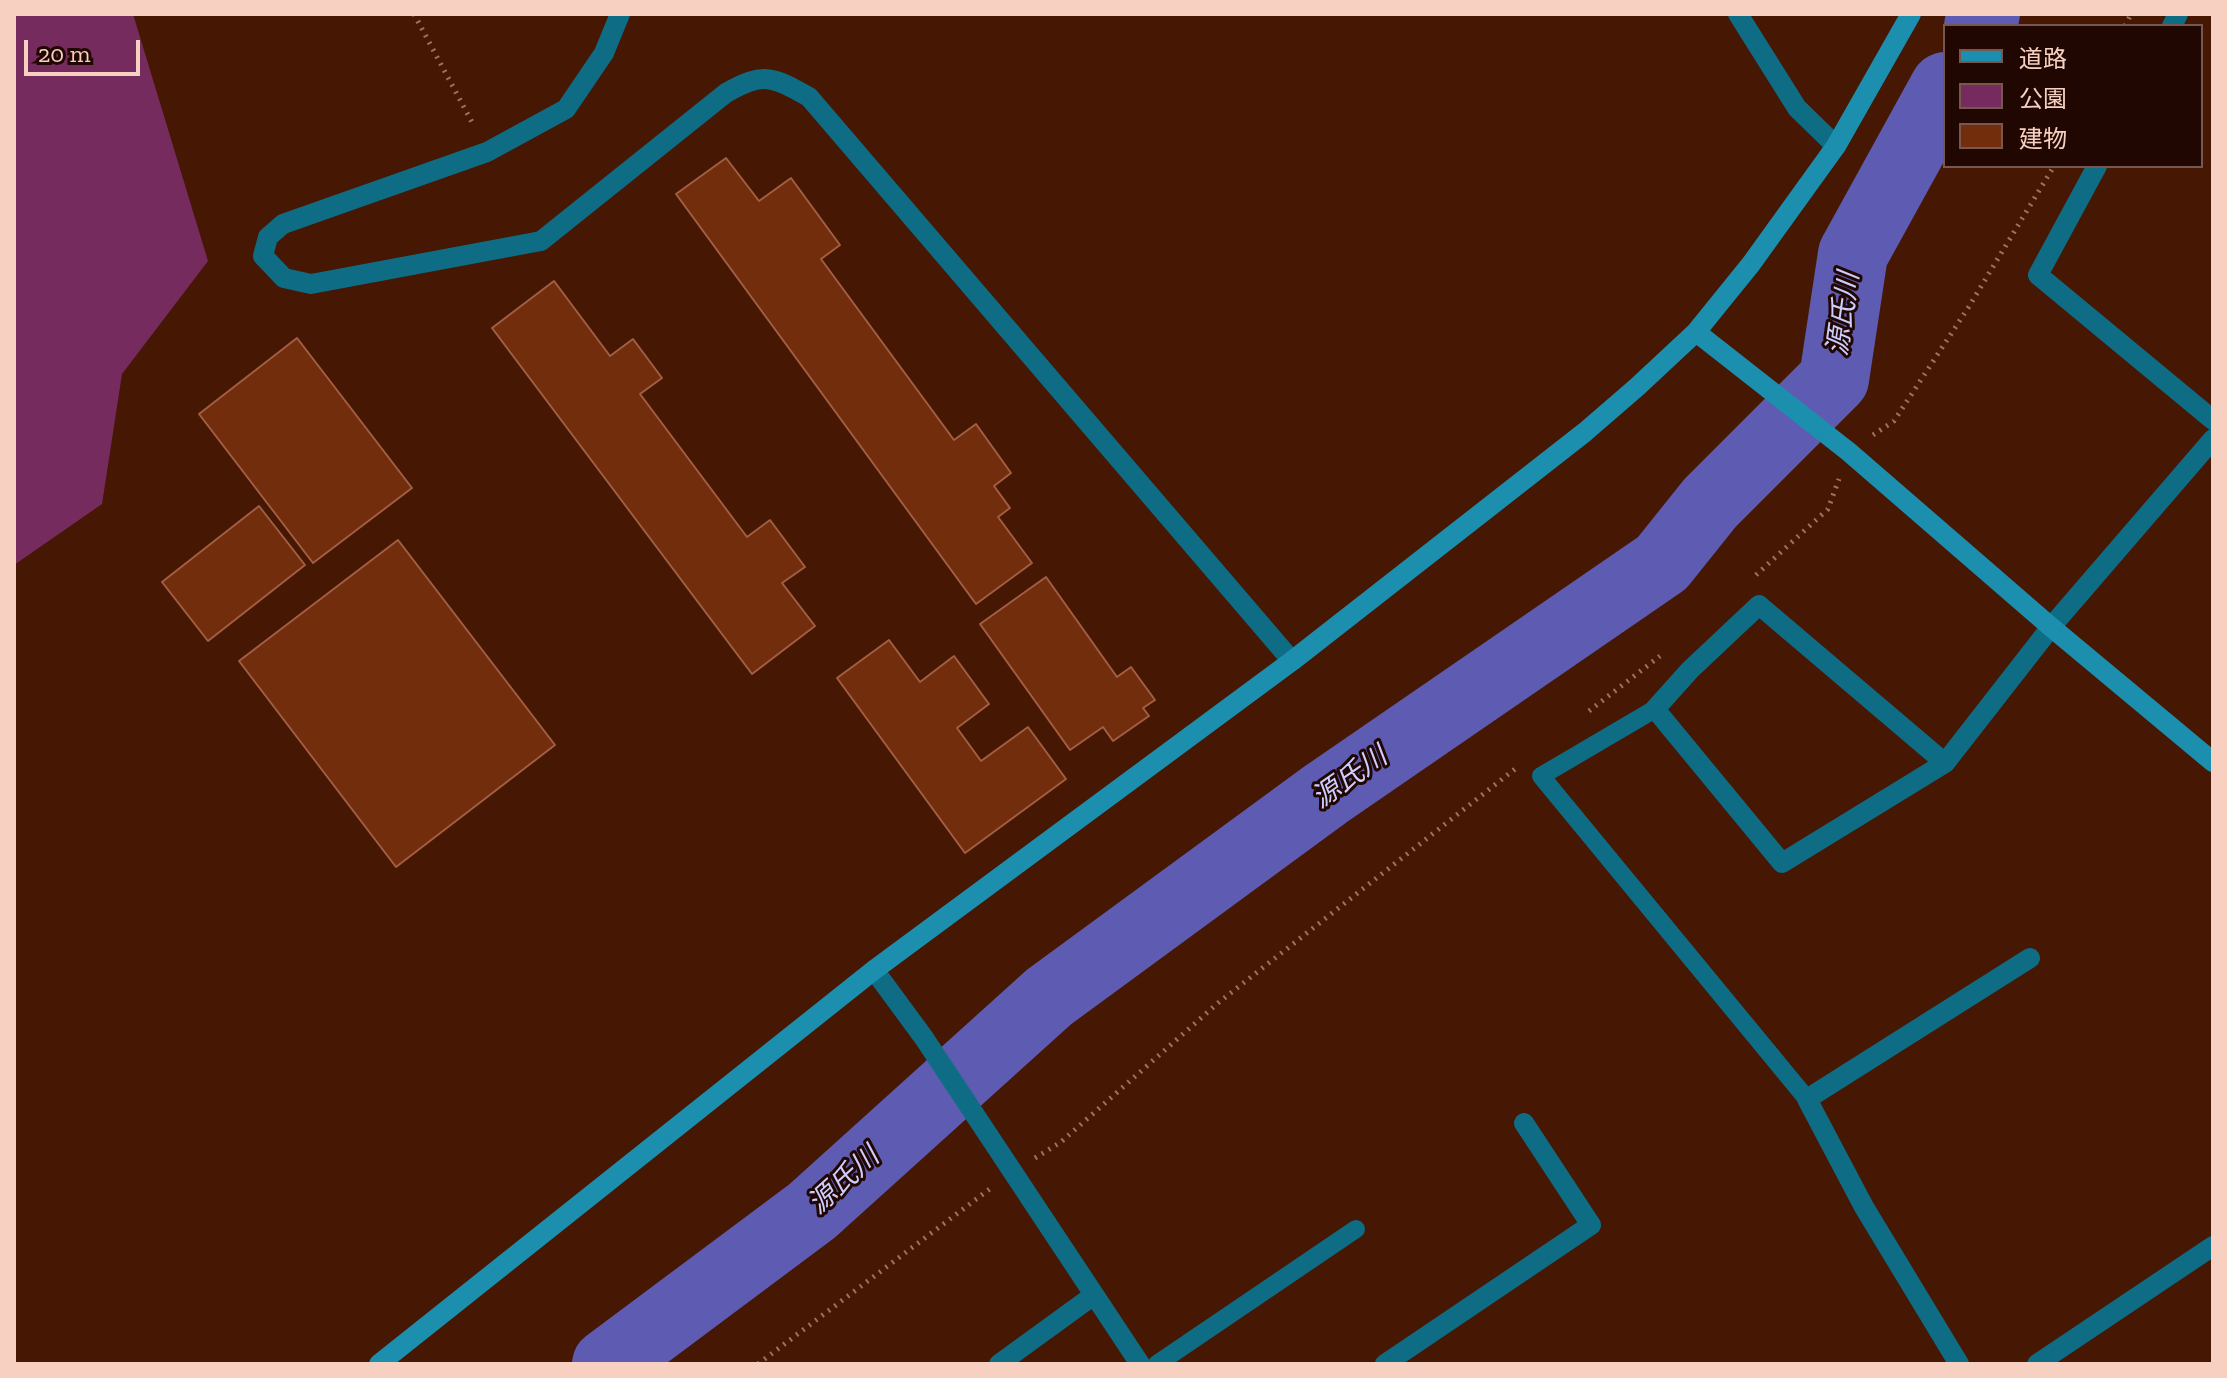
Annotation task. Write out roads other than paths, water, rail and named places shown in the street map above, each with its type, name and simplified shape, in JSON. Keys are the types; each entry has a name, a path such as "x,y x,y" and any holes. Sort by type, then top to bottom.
{"street":[{"path":"620,14 604,53 566,109 487,152 283,224 268,237 263,256 284,278 311,284 541,241 726,93 750,79 779,80 809,97 1292,661"},
{"path":"1738,14 1797,108 1836,146"},
{"path":"379,1364 874,970 1292,661 1585,432 1696,332 1751,264 1836,146 1911,14"},
{"path":"2096,168 2038,275 2213,420"},
{"path":"1696,332 1849,452 2213,762"},
{"path":"1945,763 1759,605 1690,670 1655,709 1782,863 1945,763 2051,627 2213,439"},
{"path":"1959,1364 1864,1207 1807,1099 2030,958"},
{"path":"874,970 924,1038 1140,1364"},
{"path":"1385,1364 1591,1225 1524,1123"},
{"path":"2037,1364 2213,1246"},
{"path":"999,1364 1094,1295"}],"lane":[{"path":"1655,709 1541,776 1807,1099"},
{"path":"1157,1364 1356,1229"}],"waterway":[{"name":"源氏川","path":"1980,24 1985,14"},
{"name":"源氏川","path":"607,1364 812,1211 1049,997 1326,794 1662,563 1710,503 1834,379 1853,254 1943,91"}]}
